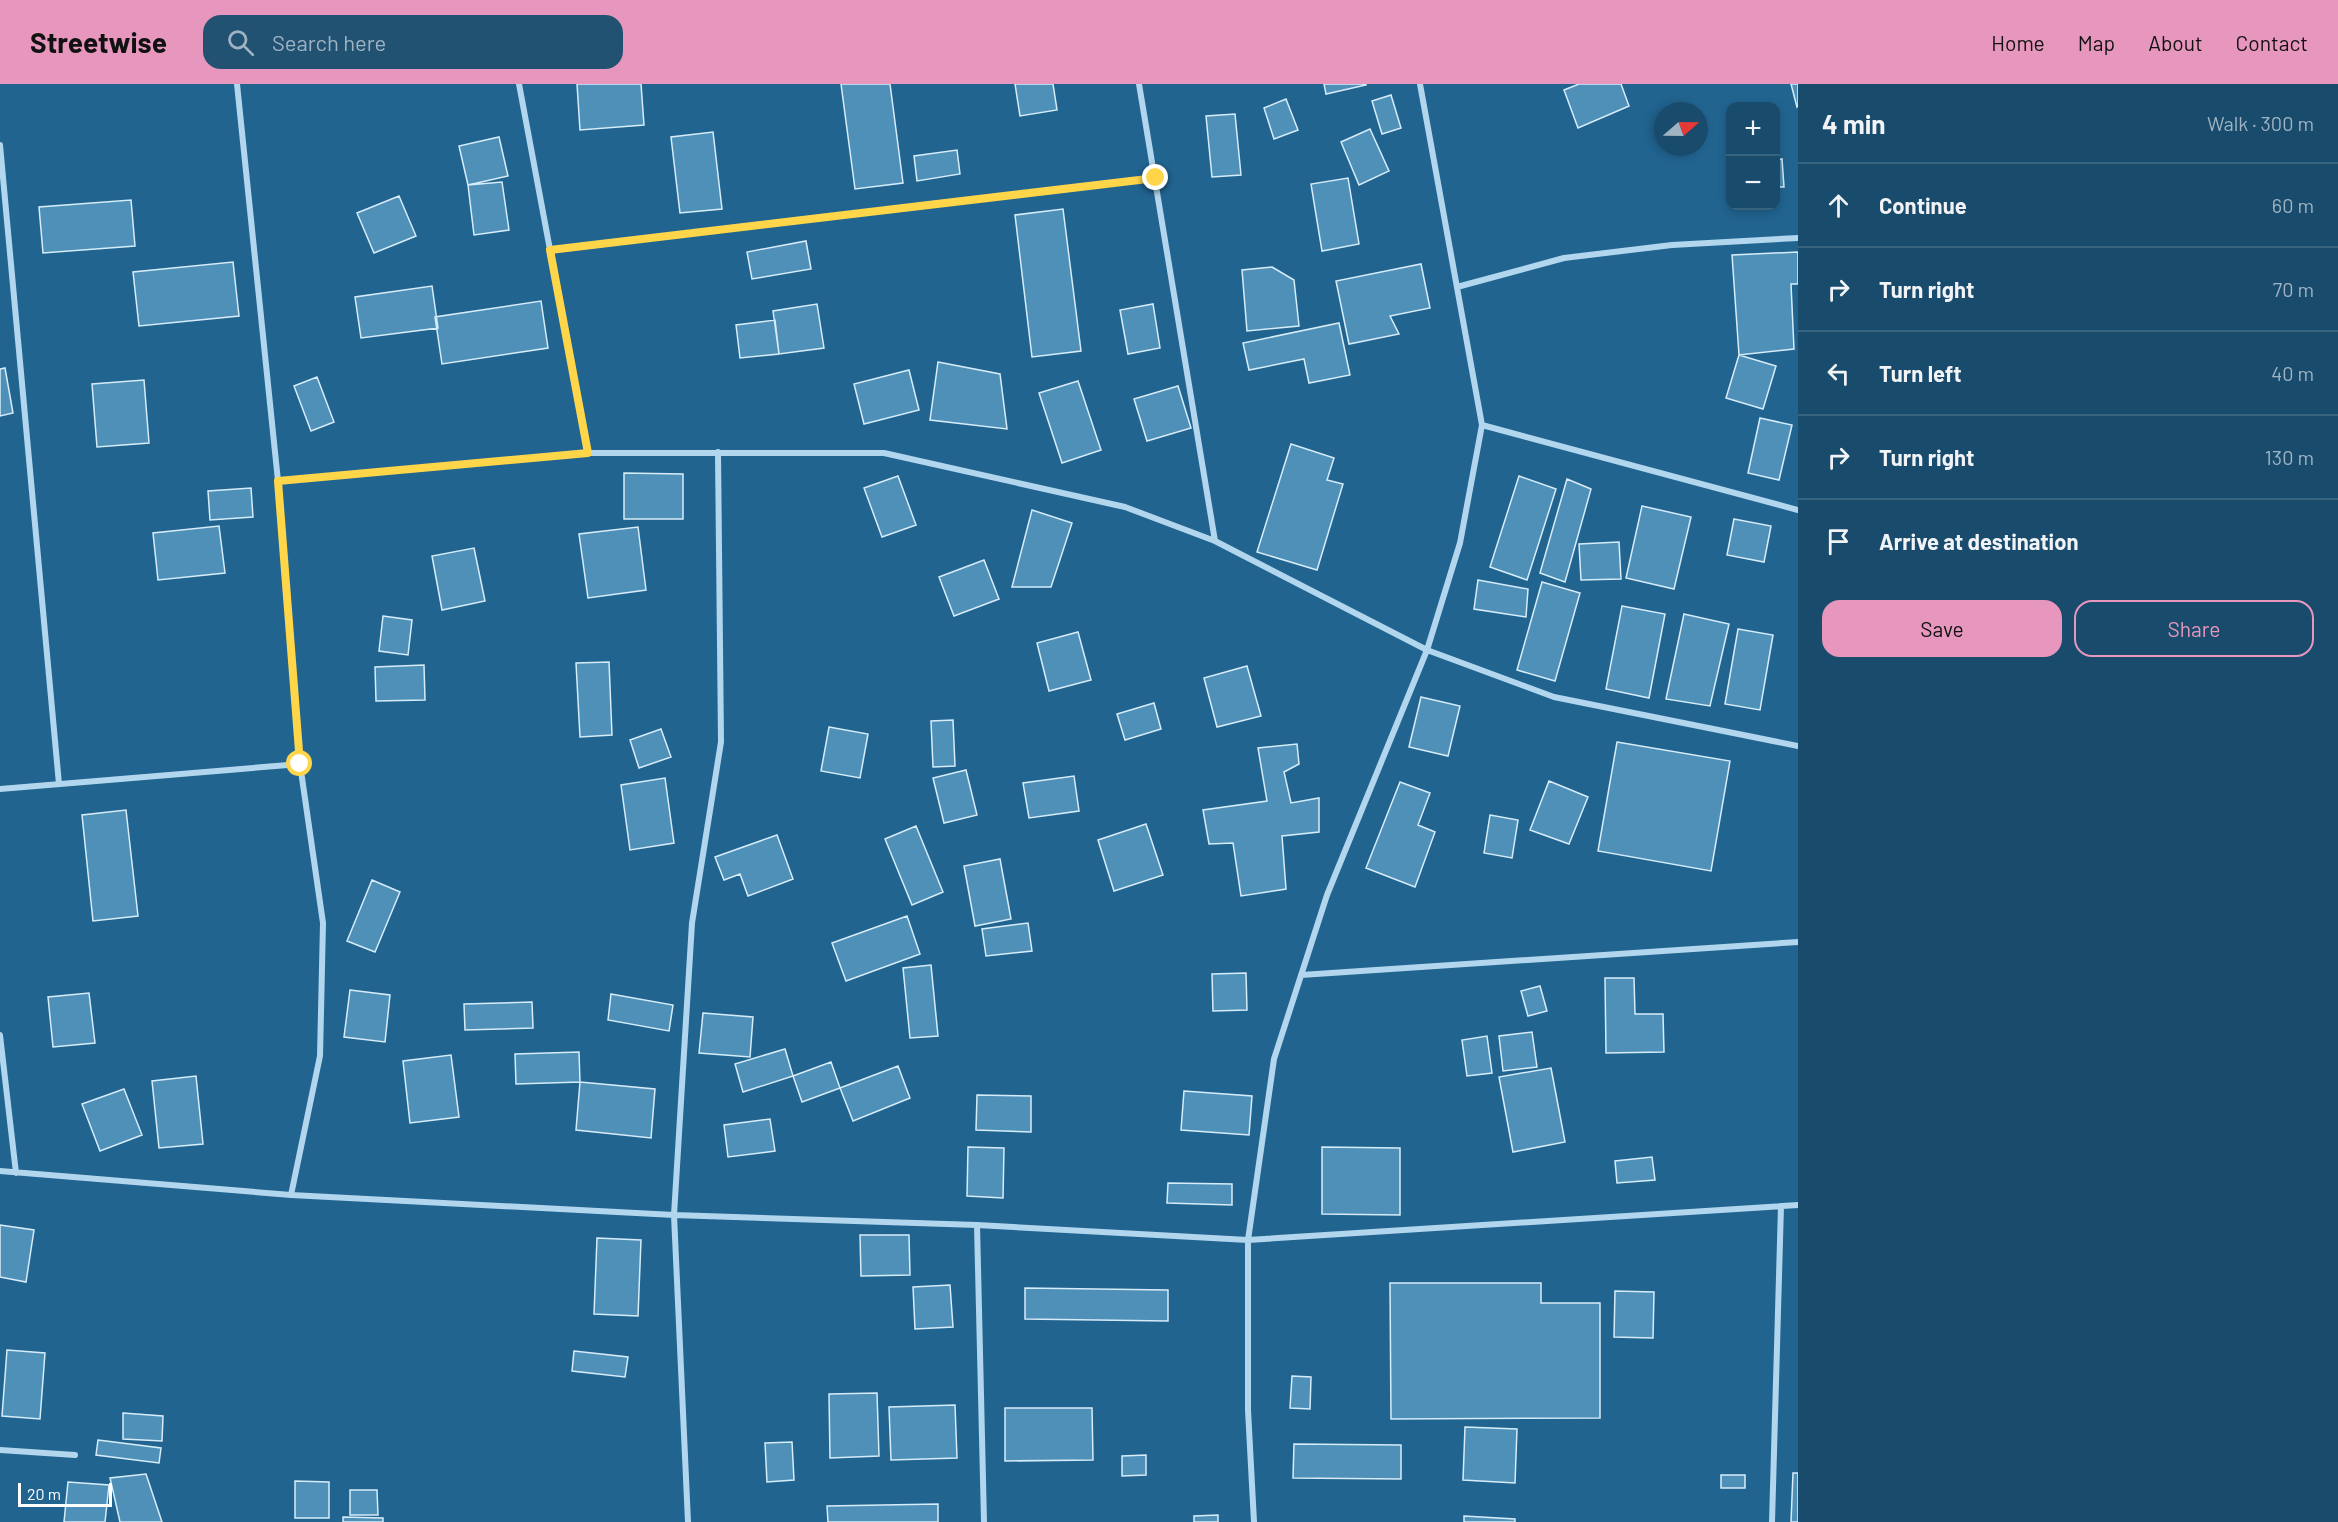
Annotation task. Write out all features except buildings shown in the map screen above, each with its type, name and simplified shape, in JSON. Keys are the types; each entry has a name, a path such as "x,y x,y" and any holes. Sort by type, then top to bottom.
{"street":[{"path":"237,84 278,481 300,764 323,923 320,1056 291,1195"},
{"path":"519,84 588,453"},
{"path":"1139,84 1215,541"},
{"path":"1254,1522 1248,1410 1248,1240 1274,1059 1327,895 1427,650 1460,543 1482,425 1420,84"},
{"path":"0,145 59,784"},
{"path":"550,250 1156,178"},
{"path":"1457,287 1564,258 1672,244 1798,238"},
{"path":"1482,425 1798,510"},
{"path":"688,1522 674,1215 692,923 721,742 718,452"},
{"path":"278,481 588,453 884,453 1125,507 1215,541 1427,650 1554,697 1798,746"},
{"path":"0,789 300,764"},
{"path":"1301,975 1798,942"},
{"path":"0,1035 16,1173"},
{"path":"0,1171 291,1195 674,1215 977,1225 1248,1240 1798,1205"},
{"path":"1772,1522 1781,1206"},
{"path":"977,1225 984,1522"},
{"path":"0,1450 75,1455"}],"route":[{"path":"300,764 278,481 588,453 550,250 1156,178"}]}
